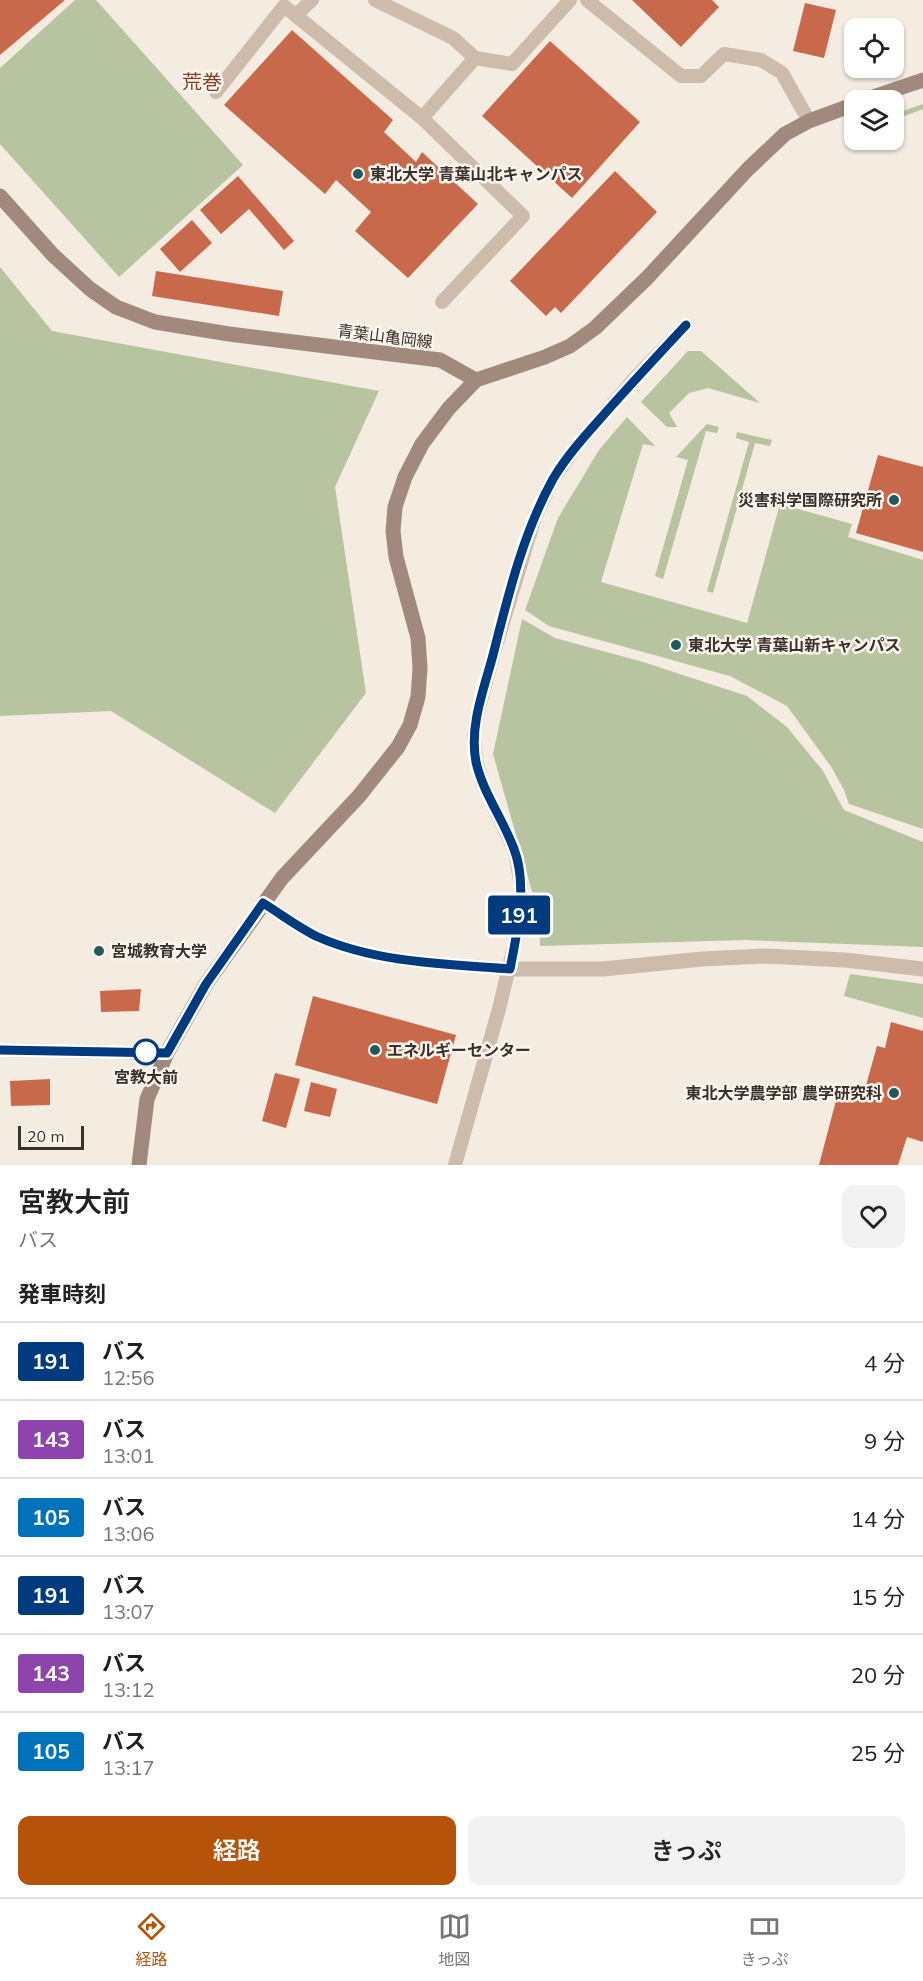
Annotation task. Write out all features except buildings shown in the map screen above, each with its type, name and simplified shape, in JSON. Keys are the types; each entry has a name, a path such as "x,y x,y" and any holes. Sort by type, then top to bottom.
{"street":[{"path":"894,90 923,80"},
{"path":"139,1165 147,1099 167,1053 206,984 282,878 359,796 398,747 411,725 418,697 420,669 418,638 396,557 393,531 395,507 405,477 422,444 449,408 476,380 545,357 570,346 595,328 647,278 748,168 785,134 809,121 844,108"},
{"name":"青葉山亀岡線","path":"0,196 53,255 90,289 116,308 155,321 229,334 440,360 476,380"},
{"path":"510,969 603,969 702,959 766,956 845,960 923,969"}],"lane":[{"path":"296,15 312,0"},
{"path":"375,0 453,38 476,57 512,64 570,0"},
{"path":"586,0 681,76 701,76 724,54 761,60 782,73 809,121"},
{"path":"216,92 284,6 422,118 523,216 442,302"},
{"path":"422,118 476,57"},
{"path":"455,1165 510,969 518,930 521,886 515,851 482,782 476,760 474,736 477,715 495,649 535,517 554,478 590,430 635,378 686,325"},
{"path":"263,903 316,936 339,945 379,955 439,964 510,969"},
{"path":"0,1050 167,1053"}],"green space":[{"path":"75,0 96,0 243,165 119,277 0,144 0,68"},
{"path":"923,104 923,109 904,116 904,111"},
{"path":"0,267 52,331 379,391 335,487 366,693 275,813 111,711 0,716"},
{"path":"688,351 701,351 760,403 708,388 689,393 669,413 677,427 667,427 641,402"},
{"path":"627,417 655,446 643,444 601,582 747,623 780,504 852,524 848,537 923,560 923,829 849,804 832,768 787,706 730,676 549,626 525,610 558,518 599,450"},
{"path":"707,424 719,427 717,433 706,431 663,579 655,576 688,460 676,457"},
{"path":"737,432 772,440 770,446 755,443 713,593 707,591 749,442 736,438"},
{"path":"522,619 555,638 643,662 747,696 787,727 823,771 844,810 923,842 923,947 745,940 540,946 539,916 493,754"},
{"path":"850,974 923,984 923,1018 844,996"}],"bus line":[{"name":"191","path":"0,1050 167,1053 206,984 263,903 316,936 339,945 379,955 439,964 510,969 518,930 521,886 515,851 482,782 476,760 474,736 477,715 495,649 535,517 554,478 590,430 635,378 686,325"}],"place":[{"name":"東北大学 青葉山北キャンパス","path":"358,174"},
{"name":"災害科学国際研究所","path":"894,500"},
{"name":"東北大学 青葉山新キャンパス","path":"676,645"},
{"name":"宮城教育大学","path":"99,951"},
{"name":"エネルギーセンター","path":"375,1050"},
{"name":"宮教大前","path":"146,1052"},
{"name":"東北大学農学部 農学研究科","path":"894,1093"}],"district":[{"name":"荒巻","path":"202,81"}]}
